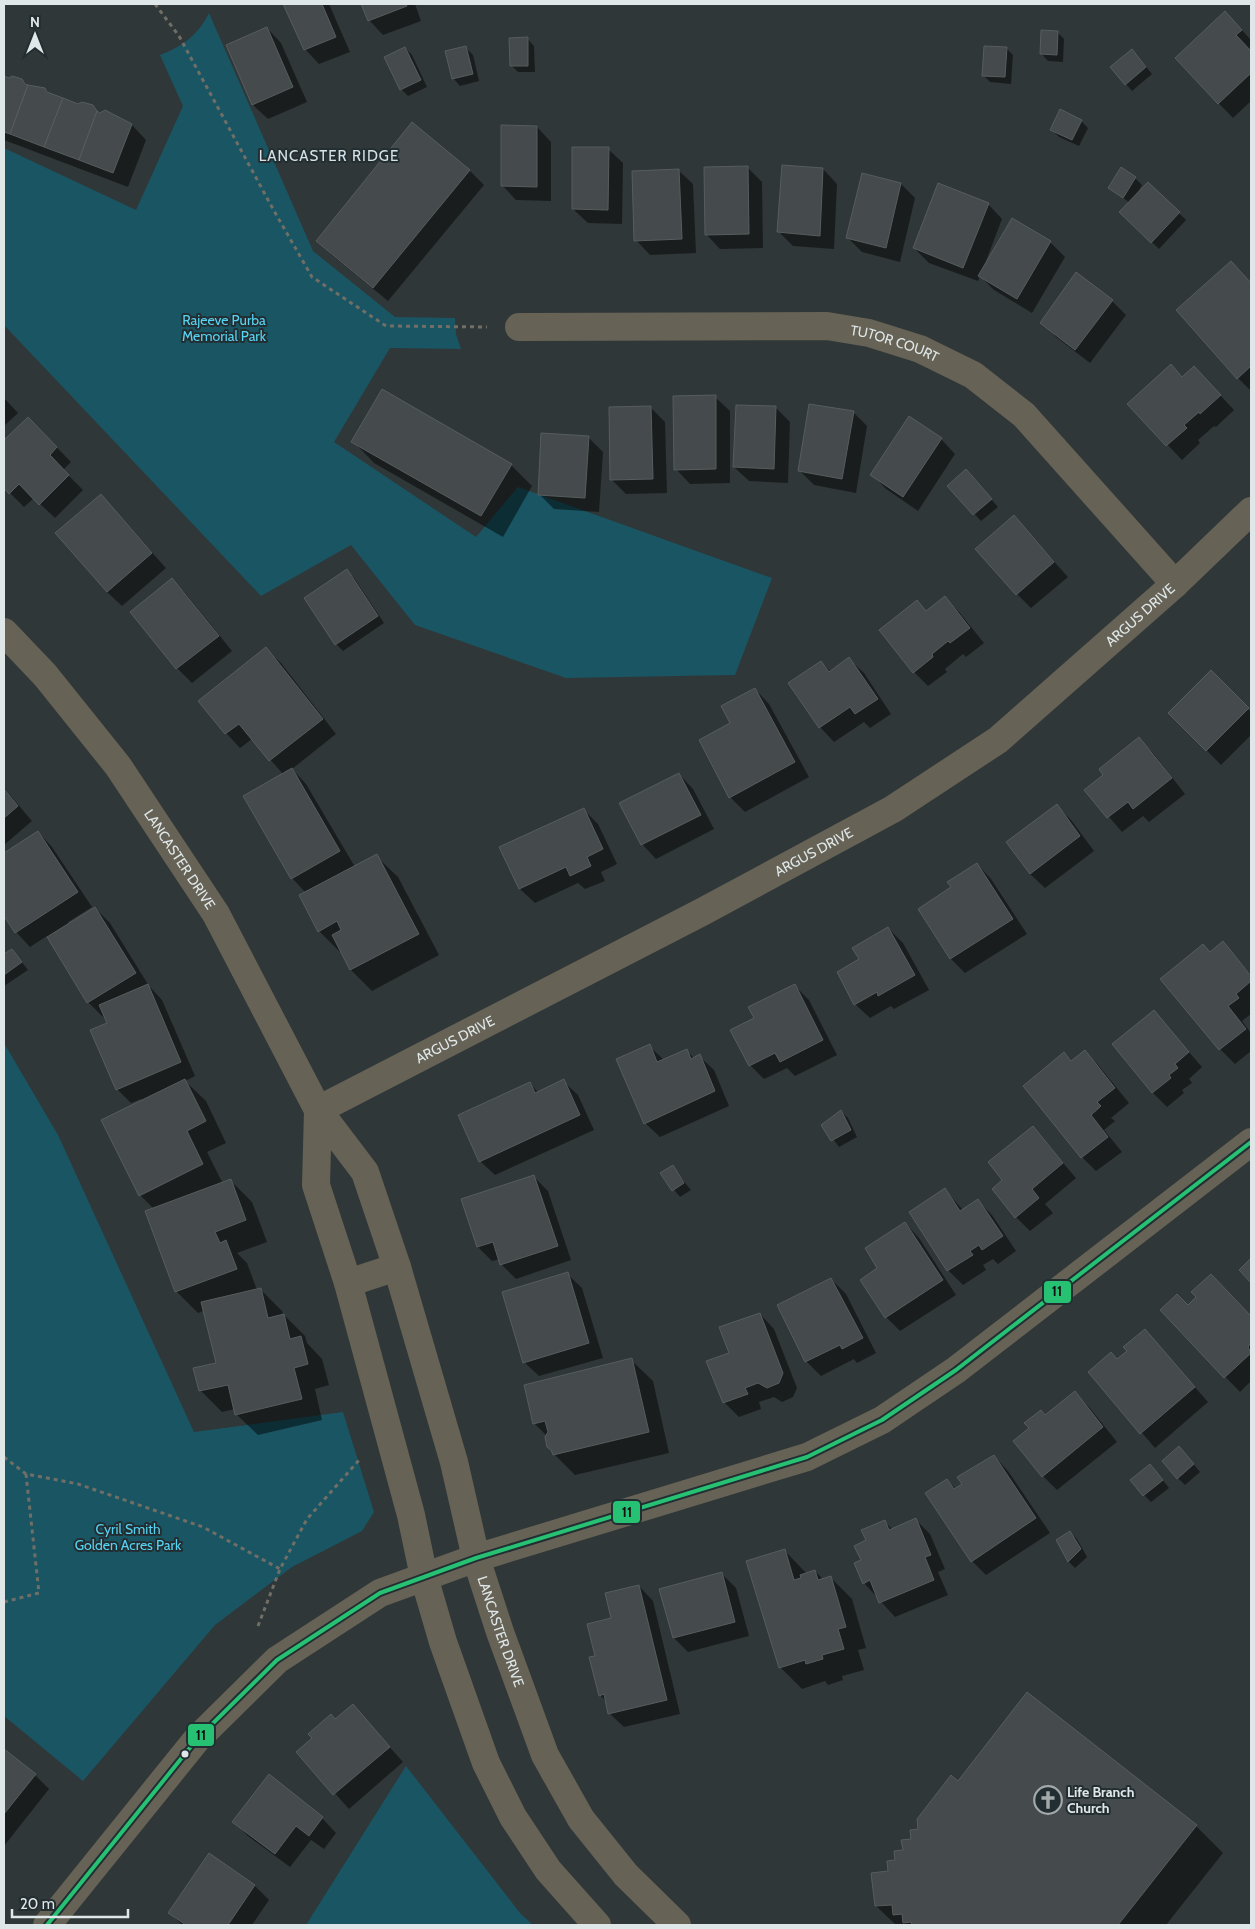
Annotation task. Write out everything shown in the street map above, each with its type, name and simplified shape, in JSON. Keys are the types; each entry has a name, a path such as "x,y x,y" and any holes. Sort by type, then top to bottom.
{"street":[{"name":"TUTOR COURT","path":"519,327 827,326 869,334 920,349 973,375 1024,415 1175,584"},
{"name":"ARGUS DRIVE","path":"318,1110 702,912 893,809 998,740 1175,584 1251,511"},
{"name":"LANCASTER DRIVE","path":"4,632 45,676 118,766 216,914 318,1110 365,1172 397,1267 454,1462 476,1558 500,1632 545,1755 581,1819 626,1875 677,1925"},
{"name":"LANCASTER DRIVE","path":"318,1110 316,1185 348,1283 405,1491 424,1577 443,1642 486,1763 513,1817 548,1870 597,1925"},
{"path":"47,1925 197,1739 277,1660 380,1593 476,1558 807,1457 882,1420 956,1370 1251,1142"},
{"path":"348,1283 397,1267"}],"path":[{"path":"155,4 179,36 312,277 386,326 519,327"},
{"path":"4,1456 26,1474 78,1484 203,1528 280,1569"},
{"path":"258,1626 280,1569 307,1519 363,1456"},
{"path":"4,1602 40,1593 26,1474"}],"green space":[{"name":"Rajeeve Purba Memorial Park","path":"209,13 313,251 395,317 455,318 456,334 461,349 390,348 334,442 476,537 518,487 772,578 735,675 566,678 415,625 351,545 261,596 4,325 4,148 136,210 183,106 160,55 176,48 189,39 205,21"},
{"name":"Cyril Smith Golden Acres Park","path":"4,1043 58,1135 194,1432 343,1412 374,1512 362,1531 292,1567 215,1625 83,1781 4,1716"},
{"path":"406,1766 520,1913 533,1925 306,1925"}],"building":[{"path":"283,4 322,4 336,37 304,50"},
{"path":"361,4 406,4 407,6 368,21"},
{"path":"1225,11 1242,30 1236,35 1251,51 1251,73 1218,104 1175,58"},
{"path":"267,27 293,87 252,105 226,45"},
{"path":"1041,30 1058,31 1057,55 1040,54"},
{"path":"528,37 528,66 510,66 509,38"},
{"path":"466,46 473,74 452,79 445,51"},
{"path":"984,46 1007,47 1005,77 982,76"},
{"path":"405,47 421,80 400,90 384,57"},
{"path":"1132,49 1146,67 1125,85 1110,67"},
{"path":"4,76 22,79 28,85 10,134 4,132"},
{"path":"28,85 45,88 47,92 63,98 44,147 10,134"},
{"path":"63,98 78,104 82,102 93,105 97,111 79,160 44,147"},
{"path":"1060,109 1082,120 1072,140 1050,130"},
{"path":"105,110 132,124 113,173 79,160 97,111 100,113"},
{"path":"412,122 470,170 373,288 316,241"},
{"path":"501,125 537,126 537,187 501,186"},
{"path":"572,147 609,147 608,210 572,209"},
{"path":"782,165 823,168 820,236 777,232"},
{"path":"748,166 749,234 705,235 704,167"},
{"path":"1121,167 1136,177 1123,198 1108,188"},
{"path":"679,169 682,239 634,241 632,171"},
{"path":"862,173 901,183 886,248 846,238"},
{"path":"1148,182 1180,212 1151,243 1119,212"},
{"path":"938,183 989,203 963,268 913,248"},
{"path":"1012,218 1051,241 1017,299 978,276"},
{"path":"1231,261 1251,283 1251,366 1237,379 1176,310"},
{"path":"1076,272 1113,300 1075,350 1040,323"},
{"path":"1171,364 1182,377 1194,366 1221,395 1200,414 1199,412 1184,425 1187,428 1166,446 1127,404"},
{"path":"382,389 512,464 481,516 351,442"},
{"path":"716,395 716,469 674,470 673,396"},
{"path":"809,404 854,411 842,479 798,471"},
{"path":"736,405 776,406 774,469 733,467"},
{"path":"651,406 653,479 610,480 609,407"},
{"path":"909,416 942,438 903,497 870,475"},
{"path":"28,417 57,447 50,455 69,475 39,505 19,484 9,494 4,488 4,440"},
{"path":"541,433 589,436 585,498 538,495"},
{"path":"966,469 992,499 973,515 947,486"},
{"path":"101,494 152,553 107,592 55,533"},
{"path":"1014,515 1054,562 1016,595 975,549"},
{"path":"347,569 378,616 335,645 304,598"},
{"path":"172,578 219,636 176,669 130,612"},
{"path":"945,596 970,628 950,643 948,641 932,654 933,657 913,673 879,630 917,600 926,611"},
{"path":"266,647 323,719 269,761 239,724 225,734 198,701"},
{"path":"849,657 878,699 855,714 850,707 819,728 788,683 821,661 829,672"},
{"path":"1211,670 1249,708 1206,751 1168,713"},
{"path":"755,688 795,762 729,798 699,740 730,723 721,706"},
{"path":"1139,737 1172,778 1133,809 1128,802 1107,818 1084,790 1103,775 1099,769"},
{"path":"292,768 340,851 291,879 243,796"},
{"path":"679,773 701,815 641,845 619,803"},
{"path":"4,789 18,806 4,818"},
{"path":"1057,804 1080,836 1030,874 1006,842"},
{"path":"584,808 603,849 587,857 591,866 570,876 566,867 519,889 499,847"},
{"path":"38,831 78,892 15,933 4,916 4,853"},
{"path":"377,854 419,934 350,970 332,935 341,930 337,921 318,932 299,895"},
{"path":"977,863 1013,919 950,959 918,909 951,887 947,882"},
{"path":"95,907 136,973 87,1003 47,937"},
{"path":"888,927 915,975 878,996 877,992 854,1005 837,972 859,959 852,948"},
{"path":"1223,941 1251,976 1251,981 1236,994 1239,998 1228,1006 1246,1029 1219,1050 1160,979 1203,944 1210,952"},
{"path":"12,949 22,962 4,975 4,954"},
{"path":"148,984 181,1062 116,1090 90,1030 107,1023 99,1005"},
{"path":"795,984 823,1040 780,1062 775,1053 749,1066 730,1030 754,1018 748,1007"},
{"path":"1154,1010 1189,1052 1175,1064 1178,1068 1169,1075 1171,1078 1152,1093 1112,1044"},
{"path":"650,1044 657,1062 687,1049 691,1059 700,1054 715,1091 644,1124 616,1059"},
{"path":"1085,1050 1115,1088 1097,1102 1101,1106 1091,1115 1108,1137 1081,1158 1023,1086 1064,1052 1071,1061"},
{"path":"185,1079 206,1121 187,1131 203,1164 139,1196 101,1120"},
{"path":"564,1079 580,1115 479,1162 458,1115 530,1082 535,1093"},
{"path":"841,1110 851,1130 831,1141 821,1125"},
{"path":"1033,1126 1063,1163 1032,1189 1039,1198 1015,1218 992,1189 1002,1180 988,1162"},
{"path":"673,1165 684,1183 672,1191 660,1173"},
{"path":"534,1175 558,1246 500,1265 493,1242 477,1247 461,1199"},
{"path":"231,1179 246,1220 215,1232 220,1243 226,1240 237,1269 175,1292 145,1211"},
{"path":"945,1188 960,1211 978,1199 1003,1236 982,1250 979,1245 970,1251 973,1255 947,1271 909,1212"},
{"path":"905,1222 943,1280 885,1318 860,1280 877,1268 865,1248"},
{"path":"1251,1258 1251,1283 1239,1270"},
{"path":"568,1272 589,1343 523,1363 502,1292"},
{"path":"1211,1274 1251,1316 1251,1343 1248,1347 1251,1353 1224,1378 1160,1310 1177,1294 1188,1305 1196,1297 1191,1292"},
{"path":"831,1278 863,1338 842,1349 840,1345 805,1362 777,1305"},
{"path":"261,1288 268,1318 284,1314 290,1339 301,1336 308,1364 294,1368 302,1399 235,1415 228,1385 199,1391 193,1368 216,1363 201,1302"},
{"path":"760,1313 783,1373 779,1383 767,1388 758,1383 745,1388 748,1394 723,1403 706,1361 729,1353 719,1327"},
{"path":"1145,1329 1195,1387 1140,1434 1088,1372 1111,1352 1117,1359 1127,1351 1123,1347"},
{"path":"632,1358 649,1432 553,1455 547,1447 545,1437 548,1432 545,1421 533,1424 524,1385"},
{"path":"1075,1391 1103,1427 1042,1477 1013,1441 1029,1428 1024,1423 1041,1410 1045,1415"},
{"path":"1179,1446 1194,1464 1177,1479 1162,1461"},
{"path":"994,1455 1036,1518 971,1562 925,1493 947,1479 954,1489 962,1484 957,1477"},
{"path":"1150,1464 1163,1480 1143,1496 1130,1480"},
{"path":"916,1518 931,1555 925,1557 934,1580 879,1603 870,1580 863,1584 854,1563 861,1560 854,1546 866,1540 861,1530 885,1520 889,1530"},
{"path":"1070,1531 1081,1549 1068,1562 1056,1540"},
{"path":"785,1549 794,1580 801,1578 800,1575 815,1570 818,1580 831,1576 846,1627 838,1629 844,1649 822,1655 823,1659 806,1664 805,1660 779,1668 746,1561"},
{"path":"722,1572 735,1622 673,1638 659,1589"},
{"path":"639,1585 667,1700 608,1714 604,1694 599,1696 589,1657 595,1656 587,1624 611,1618 605,1593"},
{"name":"Life Branch Church","path":"1027,1692 1197,1825 1118,1925 912,1925 911,1922 903,1923 902,1914 893,1915 892,1905 875,1906 871,1873 888,1871 887,1861 895,1860 894,1851 903,1850 901,1840 911,1839 910,1830 918,1829 917,1819 951,1775 958,1781"},
{"path":"353,1704 390,1747 333,1795 296,1752 312,1738 308,1734 331,1714 335,1719"},
{"path":"4,1749 36,1774 4,1814"},
{"path":"269,1774 323,1817 309,1836 296,1826 275,1854 232,1822"},
{"path":"209,1853 255,1885 228,1925 186,1925 168,1913"}],"transit line":[{"name":"11","path":"47,1925 197,1739 277,1660 380,1593 476,1558 807,1457 882,1420 956,1370 1251,1142"}],"place":[{"name":"Life Branch Church","path":"1048,1800"}],"district":[{"name":"LANCASTER RIDGE","path":"329,156"}]}
